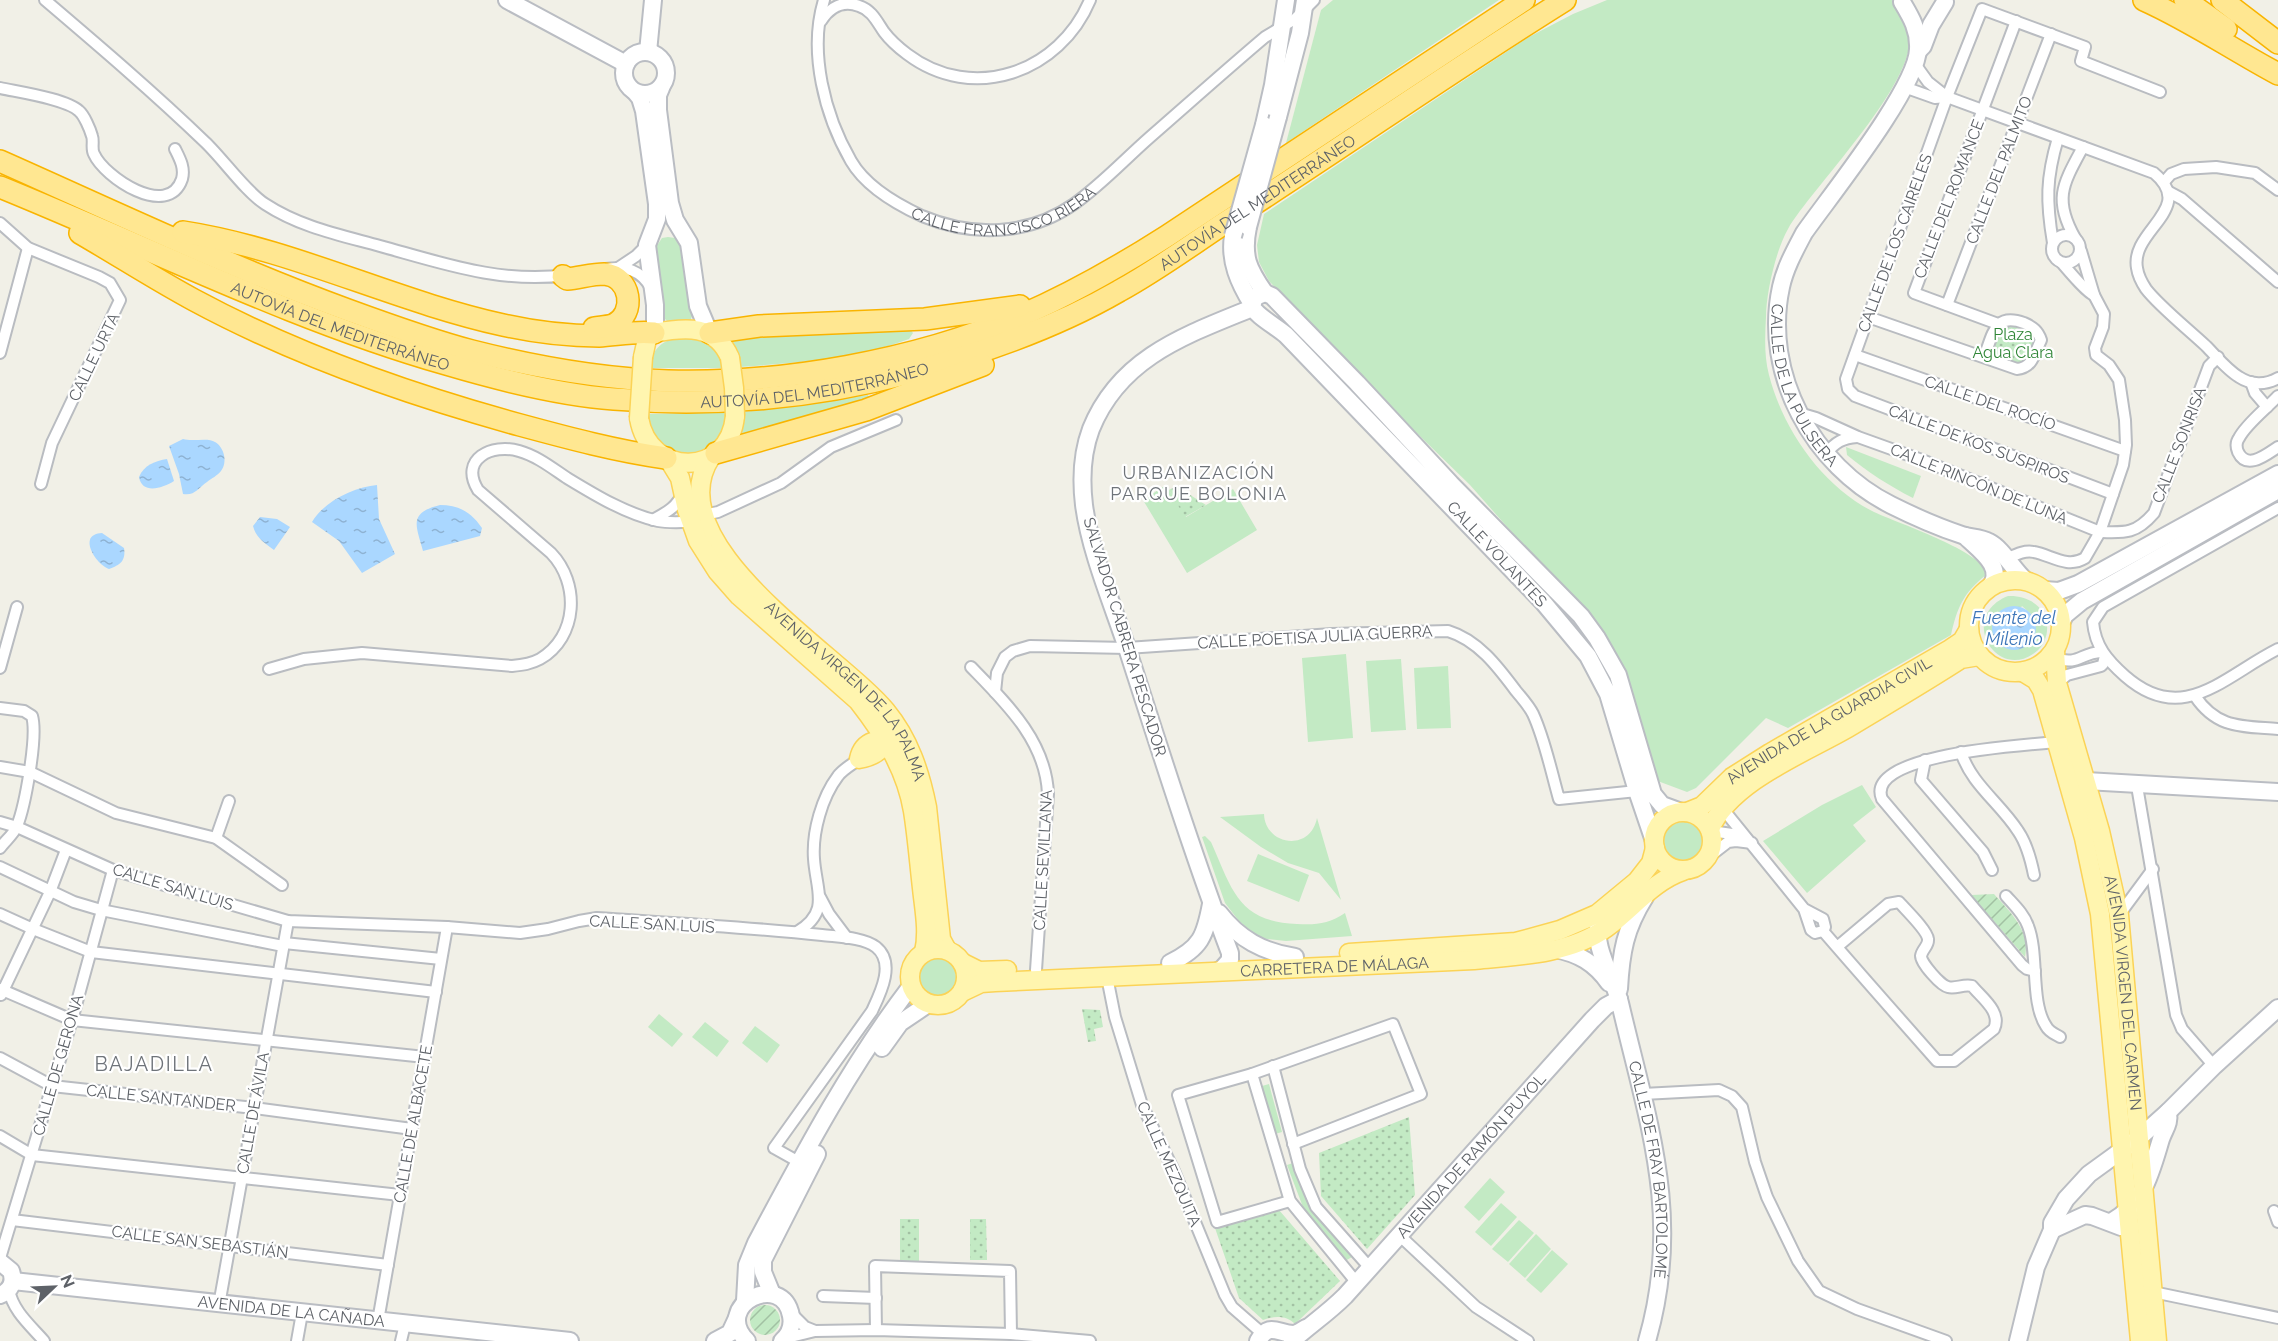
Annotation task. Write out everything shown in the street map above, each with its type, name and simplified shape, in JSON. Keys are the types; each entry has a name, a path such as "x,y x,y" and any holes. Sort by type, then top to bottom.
{"highway":[{"name":"AUTOVÍA DEL MEDITERRÁNEO","path":"0,161 147,227 306,294 402,330 481,353 535,365 609,377 667,381 774,376 853,365 954,339 1020,316 1053,300 1126,262 1167,236 1524,0"},
{"name":"AUTOVÍA DEL MEDITERRÁNEO","path":"0,187 310,319 370,341 489,377 610,399 681,402 780,397 886,379 991,349 1072,315 1119,292 1282,187 1391,111 1565,0"},
{"path":"1537,17 1580,0"},
{"path":"2144,0 2183,18 2278,73"},
{"path":"2185,0 2278,73"},
{"path":"2222,0 2278,43"},
{"path":"2243,0 2278,34"},
{"path":"47,206 75,230 194,300 304,352 413,394 469,411 544,432 668,459"},
{"path":"147,227 189,233 268,251 437,309 506,326 597,336 639,331 654,333"},
{"path":"532,330 605,327 613,325 626,313 628,296 620,281 604,274 567,279 563,276"},
{"path":"710,332 759,326 925,319 981,313 1053,300"},
{"path":"713,455 866,410 1005,356 1025,348 1072,315"}],"main road":[{"path":"695,330 710,332 724,344 730,358 735,416 729,441 713,455 696,462 668,459 653,449 644,436 639,418 643,357 647,339 654,333 695,330"},
{"name":"AVENIDA VIRGEN DE LA PALMA","path":"697,518 701,478 713,455"},
{"name":"AVENIDA VIRGEN DE LA PALMA","path":"668,459 680,478 697,518 703,550 727,584 858,701 871,706 901,732 910,771 924,907 926,944 924,952"},
{"path":"2007,580 2026,581 2044,590 2056,605 2061,623 2055,655 2041,665 2023,672 2004,672 1979,656 1974,648 1969,629 1971,610 1982,594 1989,588 2007,580"},
{"name":"AVENIDA DE LA GUARDIA CIVIL","path":"1684,812 1702,806 1732,777 1770,753 1950,649 1962,641 1969,629"},
{"name":"AVENIDA VIRGEN DEL CARMEN","path":"2055,655 2057,683 2086,781 2118,915 2157,1341"},
{"name":"AVENIDA DE LA GUARDIA CIVIL","path":"1710,830 1723,809 1746,788 1781,764 1846,729 1961,659 1979,656"},
{"name":"AVENIDA VIRGEN DEL CARMEN","path":"2023,672 2036,680 2042,690 2084,838 2100,914 2140,1341"},
{"path":"864,754 871,706"},
{"name":"AVENIDA VIRGEN DE LA PALMA","path":"871,706 886,741 910,771 927,807 941,939 947,950"},
{"path":"864,754 879,740 886,741"},
{"path":"864,754 887,760 910,771"},
{"path":"1684,812 1700,818 1710,830 1711,850 1699,866 1683,870 1672,868 1664,863 1655,845 1655,833 1668,816 1684,812"},
{"name":"CARRETERA DE MÁLAGA","path":"962,992 981,983 1474,960 1554,949 1576,943 1598,933 1632,908 1651,863 1655,845"},
{"name":"CARRETERA DE MÁLAGA","path":"963,963 979,970 1036,970 1295,957 1516,942 1560,930 1597,914 1642,887 1683,870"},
{"path":"937,948 947,950 963,963 966,983 956,999 947,1004 928,1004 918,997 911,986 909,976 911,967 916,958 924,952 937,948"}],"street":[{"path":"45,0 144,84 207,144 262,203 299,224 453,268 500,277 549,278 618,268 633,270 640,274 653,293"},
{"path":"507,0 626,64"},
{"path":"648,52 653,0"},
{"name":"CALLE FRANCISCO RIERA","path":"824,0 818,30 823,85 840,141 853,165 869,183 893,201 917,213 960,228 984,231 1014,229 1034,224 1072,205 1265,37 1282,27 1307,4"},
{"path":"867,0 870,12"},
{"path":"818,30 821,21 834,6 853,3 870,12 896,45 921,63 951,75 982,78 1005,75 1027,68 1054,51 1075,28 1090,0"},
{"path":"1271,297 1252,272 1246,258 1245,242 1271,121 1273,84 1286,0"},
{"path":"1901,1 1908,7 1923,11 1945,1"},
{"path":"1901,1 1915,24 1917,57 1928,82 1947,97 2154,173 2167,187 2278,282"},
{"name":"CALLE DE LA PULSERA","path":"1945,1 1931,25 1904,87 1886,117 1804,233 1785,273 1781,289 1779,341 1782,367 1799,413 1809,432 1841,470 1889,504 1964,536 1989,541 2026,581"},
{"path":"1256,310 1232,261 1231,247 1271,121 1285,91 1307,4"},
{"name":"CALLE DE LOS CAIRELES","path":"1848,389 1846,379 1947,97 1982,9 2016,21"},
{"path":"2016,21 2085,47 2081,61 2160,92"},
{"name":"CALLE DEL ROMANCE","path":"1998,324 1914,293 2016,21"},
{"path":"1282,27 1300,33"},
{"path":"1282,27 1289,48 1281,82 1285,91"},
{"name":"CALLE DEL PALMITO","path":"1947,305 2051,34"},
{"path":"654,333 650,239 657,219 657,204 644,111 640,98 624,77 626,64 636,54 648,52 660,58 664,63 667,76 658,95 658,110 670,203 675,220 689,243 698,306 710,332"},
{"path":"1904,87 1935,98 1947,97"},
{"path":"0,88 56,100 80,111 92,135 94,153 105,168 127,186 146,195 166,195 179,185 183,169 175,149"},
{"path":"636,93 649,94 661,88"},
{"path":"2058,138 2052,159 2047,208 2054,257 2081,282 2089,294 2094,296"},
{"path":"2006,559 2024,552 2033,552 2069,563 2080,561 2088,554 2100,532 2125,451 2125,420 2119,380 2115,371 2098,358 2095,352 2105,321 2104,314 2094,296 2080,246 2063,211 2064,185 2083,147"},
{"path":"2278,190 2255,174 2216,167 2184,169 2171,174 2167,187 2168,204 2139,248 2136,258 2137,268 2147,290 2239,377 2252,382 2268,383 2278,378"},
{"name":"CALLE URTA","path":"0,223 28,248 99,277 110,284 120,300 52,442 41,484"},
{"path":"618,268 636,256 658,229 671,226 683,232"},
{"path":"2053,243 2061,236 2075,238"},
{"path":"0,353 28,248"},
{"path":"2062,263 2072,263 2079,256 2080,251"},
{"name":"SALVADOR CABRERA PESCADOR","path":"1230,960 1230,953 1211,903 1105,582 1084,505 1083,467 1091,429 1114,390 1142,361 1161,349 1256,310 1255,297 1271,297"},
{"name":"CALLE VOLANTES","path":"1271,297 1357,383 1588,656 1608,694 1643,787 1662,805 1684,812"},
{"name":"CALLE VOLANTES","path":"1256,310 1286,335 1461,505 1581,616 1597,638 1618,675 1624,691 1655,845"},
{"path":"1868,317 2017,369 2031,362 2041,340 2035,329 2014,320 2004,320 1998,324 1984,357"},
{"name":"CALLE DEL ROCÍO","path":"1855,355 2125,451"},
{"name":"CALLE SONRISA","path":"2100,532 2126,533 2146,522 2154,513 2209,366 2218,357"},
{"path":"2252,382 2255,393 2268,407"},
{"name":"CALLE DE KOS SUSPIROS","path":"1848,389 1855,396 2113,494"},
{"path":"2278,396 2239,437 2237,447 2241,456 2250,461 2260,459 2278,447"},
{"name":"CALLE RINCÓN DE LUNA","path":"1799,413 1858,437 1922,459 2100,532"},
{"path":"269,669 304,658 362,653 512,666 541,658 557,644 564,633 571,610 567,579 558,560 474,484 475,463 479,457 493,449 517,450 532,456 598,497 659,522 697,518 718,512 781,483 831,447 896,420"},
{"path":"1826,454 1839,441 1847,437 1858,437"},
{"path":"2044,590 2059,591 2078,584 2278,474"},
{"path":"2061,623 2071,609 2082,601 2278,490"},
{"path":"653,519 678,504 684,492"},
{"path":"2278,508 2103,607 2092,622 2096,640 2103,654 2138,688 2166,699 2195,696 2278,649"},
{"name":"CALLE DE LA PULSERA","path":"1964,536 1992,563 1996,574 1989,588"},
{"path":"0,668 17,607"},
{"path":"1563,625 1581,616"},
{"name":"CALLE POETISA JULIA GUERRA","path":"995,692 995,678 1000,666 1009,654 1021,647 1036,645 1127,648 1332,634 1448,630 1465,637 1481,650 1502,672 1532,712 1542,738 1559,799 1643,787"},
{"path":"2055,655 2072,662 2087,656 2103,654"},
{"path":"2057,683 2067,675 2103,664 2103,654"},
{"path":"2087,656 2086,660 2090,668"},
{"name":"CALLE SEVILLANA","path":"971,667 995,692 1032,739 1047,776 1048,794 1036,970"},
{"path":"2195,696 2202,707 2214,718 2229,725 2278,729"},
{"path":"0,708 24,711 32,716 35,725 30,772 17,827 0,848"},
{"path":"2035,971 2022,965 1882,799 1880,793 1881,783 1887,777 1925,760 1961,752 2057,742"},
{"path":"1961,752 1969,771 2018,830 2026,847 2034,875"},
{"path":"797,932 806,927 819,908 820,897 814,858 816,834 823,803 838,775 864,754"},
{"path":"1925,760 1921,780 1983,852 1992,870"},
{"path":"0,767 30,772 116,813 216,838 282,885"},
{"path":"2086,781 2137,786 2278,792"},
{"path":"2137,786 2176,1015 2182,1029 2214,1066"},
{"path":"216,838 229,801"},
{"path":"1723,809 1804,909 1811,930 1815,933 1823,932 1937,1061 1954,1061 1994,1029 1997,1020 1994,1012 1972,986 1961,985 1952,988 1945,986 1923,963 1921,957 1928,942 1926,935 1899,902 1888,904 1837,947"},
{"name":"CALLE SAN LUIS","path":"0,822 17,827 113,870 288,921 447,927 520,933 597,918 797,932 847,938 877,947 885,967 881,991 866,1020 774,1148 799,1162"},
{"path":"1710,830 1732,834 1752,843"},
{"path":"1706,859 1728,842 1752,843"},
{"path":"66,850 50,892 1,992 72,1020 424,1057"},
{"path":"0,867 50,892 101,910 283,944 441,959"},
{"path":"2118,915 2152,869"},
{"name":"CALLE DE GERONA","path":"0,1260 92,952 113,870"},
{"path":"1619,999 1621,953 1642,887"},
{"path":"2006,896 2028,925 2038,1005 2045,1025 2060,1037"},
{"path":"820,897 829,914 847,938"},
{"path":"1170,963 1187,955 1200,940 1208,922 1211,903"},
{"name":"SALVADOR CABRERA PESCADOR","path":"1211,903 1228,926 1244,938 1276,954 1295,957"},
{"path":"0,914 92,952 436,992"},
{"name":"CALLE DE ÁVILA","path":"219,1305 288,921"},
{"name":"CALLE DE ALBACETE","path":"378,1321 447,927"},
{"path":"1598,933 1604,959 1619,999"},
{"path":"1554,949 1570,952 1592,964 1605,977 1619,999"},
{"path":"1216,972 1227,965 1230,960"},
{"name":"CALLE MEZQUITA","path":"1107,977 1115,1017 1142,1105 1174,1171 1225,1295 1232,1307 1260,1337"},
{"path":"745,1301 747,1265 756,1243 799,1162 855,1068 911,986"},
{"name":"CALLE DE FRAY BARTOLOMÉ","path":"1619,999 1659,1170 1664,1248 1652,1324 1647,1341"},
{"name":"AVENIDA DE RAMÓN PUYOL","path":"1302,1334 1357,1283 1605,1006 1619,999"},
{"path":"783,1340 792,1322 791,1313 787,1304 772,1294 763,1272 763,1260 809,1167 857,1083 892,1034 910,1014 928,1004"},
{"path":"2018,1341 2036,1267 2052,1230 2052,1223 2066,1199 2089,1174 2140,1137 2168,1112 2214,1066 2278,1008"},
{"path":"1290,1201 1217,1222 1178,1095 1252,1074 1393,1023 1421,1094 1293,1144"},
{"path":"0,1058 52,1086"},
{"path":"1273,1066 1300,1170 1316,1207 1370,1268"},
{"path":"1252,1074 1290,1201 1357,1283"},
{"name":"CALLE SANTANDER","path":"52,1086 254,1108 412,1129"},
{"path":"1643,1094 1719,1090 1732,1096 1742,1107 1755,1162 1767,1197 1798,1261 1819,1291 1857,1309 1946,1341"},
{"path":"2137,1113 2146,1117 2168,1112"},
{"path":"2052,1230 2085,1215 2105,1220 2127,1208 2144,1190 2170,1121 2168,1112"},
{"path":"0,1136 32,1155 400,1195"},
{"path":"2089,1174 2085,1182 2083,1199 2092,1214 2123,1228 2131,1237"},
{"path":"2274,1211 2278,1222"},
{"name":"CALLE SAN SEBASTIÁN","path":"12,1220 388,1264"},
{"path":"1399,1235 1476,1307 1528,1341"},
{"path":"0,1260 11,1271 7,1289 11,1300 44,1341"},
{"path":"876,1330 875,1266 1010,1271 1011,1335"},
{"name":"AVENIDA DE LA CAÑADA","path":"7,1289 302,1313 405,1324 454,1335 564,1341"},
{"path":"2153,1292 2278,1318"},
{"path":"747,1341 738,1328 740,1309 753,1295 772,1294"},
{"path":"822,1296 876,1298"},
{"path":"297,1341 302,1313"},
{"path":"791,1313 805,1327 815,1331"},
{"path":"715,1341 730,1332 738,1318"},
{"path":"401,1341 405,1324"},
{"path":"1260,1337 1274,1329 1302,1334"},
{"path":"783,1340 815,1331 876,1330 1011,1335 1082,1341"}],"green space":[{"path":"1333,0 1499,0 1286,143 1321,10"},
{"path":"1607,0 1892,0 1904,16 1909,27 1909,48 1900,74 1864,131 1801,210 1784,238 1772,272 1766,307 1766,361 1775,396 1795,436 1822,472 1838,488 1874,512 1932,536 1975,559 1983,567 1986,575 1966,595 1951,635 1788,728 1766,718 1696,788 1687,792 1655,780 1586,616 1470,485 1346,364 1269,281 1259,262 1257,245 1264,214 1527,38 1573,14"},
{"path":"662,238 675,238 683,247 692,316 690,322 669,323 664,318 656,247"},
{"name":"Plaza Agua Clara","path":"2004,320 2039,334 2027,366 1984,357"},
{"path":"909,328 913,333 909,339 847,356 739,367 732,338"},
{"path":"683,337 698,339 709,344 718,354 723,368 649,368 653,355 660,346 669,340"},
{"path":"868,395 871,402 741,439 744,412"},
{"path":"726,412 721,431 711,446 696,453 686,454 670,451 655,441 648,414"},
{"path":"1846,447 1921,476 1913,498 1887,484 1847,455"},
{"path":"1166,485 1186,517 1233,489 1257,530 1187,573 1143,500"},
{"path":"1176,486 1206,505 1185,517 1169,490"},
{"path":"2008,596 2023,598 2036,604 2047,623 2046,638 2038,650 2019,660 2006,659 1995,652 1987,642 1984,630 1985,617 1993,605","holes":["2022,606 2033,616 2030,643 2013,649 1997,641"]},
{"path":"1346,654 1353,738 1308,742 1302,658"},
{"path":"1401,659 1406,730 1371,732 1366,661"},
{"path":"1448,666 1451,728 1417,729 1414,668"},
{"path":"1862,785 1876,807 1853,825 1866,841 1807,893 1763,841 1822,805"},
{"path":"1264,814 1266,825 1272,833 1288,841 1306,836 1313,829 1317,818 1341,900 1319,873 1288,863 1261,847 1220,817"},
{"path":"1683,822 1697,827 1702,841 1697,855 1683,860 1669,855 1664,841 1669,827"},
{"path":"1205,836 1211,842 1232,888 1249,910 1277,922 1304,924 1328,922 1345,913 1352,936 1286,941 1259,938 1239,921 1225,903 1202,837"},
{"path":"1258,854 1309,875 1299,902 1247,881"},
{"path":"1994,894 2022,930 2026,948 2025,957 1971,895"},
{"path":"937,958 944,959 950,964 955,970 955,984 950,990 944,995 937,996 930,995 924,990 919,984 918,977 919,970 924,964 930,959"},
{"path":"1082,1009 1100,1010 1103,1027 1094,1029 1096,1041 1088,1042"},
{"path":"659,1014 683,1034 672,1047 648,1027"},
{"path":"705,1022 729,1041 717,1057 692,1037"},
{"path":"755,1026 780,1045 767,1063 742,1043"},
{"path":"1269,1084 1282,1132 1275,1134 1262,1086"},
{"path":"1409,1117 1415,1195 1367,1249 1321,1196 1319,1153"},
{"path":"1293,1163 1311,1210 1352,1257 1345,1261 1306,1215 1287,1165"},
{"path":"1490,1178 1505,1192 1479,1221 1464,1207"},
{"path":"1501,1203 1517,1217 1491,1246 1475,1232"},
{"path":"1279,1210 1340,1281 1295,1324 1280,1317 1263,1320 1239,1298 1215,1228"},
{"path":"900,1219 919,1219 919,1261 900,1261"},
{"path":"970,1219 986,1219 987,1260 970,1260"},
{"path":"1519,1220 1534,1233 1508,1262 1492,1249"},
{"path":"1536,1234 1551,1249 1525,1278 1509,1264"},
{"path":"1552,1250 1568,1264 1541,1293 1526,1280"},
{"path":"765,1305 771,1306 779,1314 779,1326 771,1334 765,1335 759,1334 751,1326 750,1320 751,1314 759,1306"}],"water":[{"path":"183,439 215,442 221,447 225,459 219,473 191,494 183,494 169,446"},
{"path":"167,459 174,481 159,488 144,486 139,477 144,469 154,462"},
{"path":"377,485 379,519 395,554 362,573 339,541 312,522 317,514 341,496"},
{"path":"440,505 453,506 469,514 482,528 480,536 423,551 417,521 423,512"},
{"path":"260,517 277,519 290,527 274,550 261,540 254,530 253,526"},
{"path":"102,533 124,548 121,562 109,569 98,561 91,550 91,538"},
{"name":"Fuente del Milenio","path":"2014,606 2030,612 2036,628 2030,644 2014,650 1998,644 1992,628 1998,612"}],"district":[{"name":"URBANIZACIÓN PARQUE BOLONIA","path":"1199,482"},
{"name":"BAJADILLA","path":"154,1064"}]}
